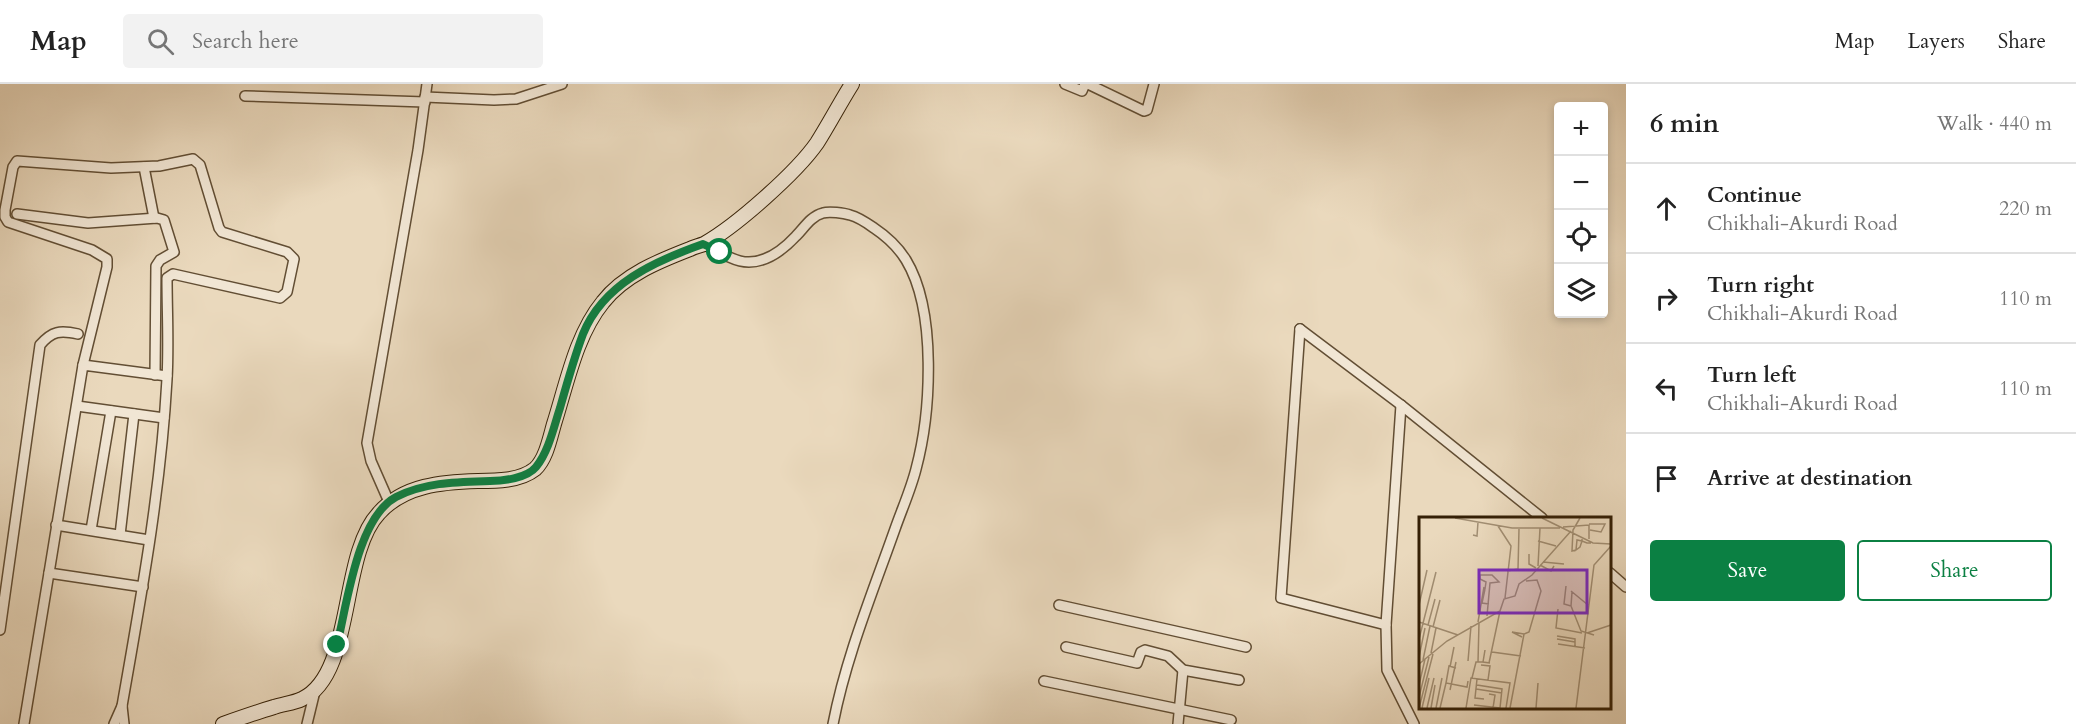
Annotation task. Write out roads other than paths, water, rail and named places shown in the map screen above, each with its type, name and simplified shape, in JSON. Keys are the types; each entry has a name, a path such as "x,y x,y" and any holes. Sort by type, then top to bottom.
{"main road":[{"path":"223,724 302,699 315,691 324,679 331,663 365,536 374,518 389,502 431,485 513,478 535,468 548,445 584,333 602,302 625,280 703,244 734,223 778,184 816,144 852,84"}],"street":[{"path":"389,502 370,461 367,443 427,84"},
{"path":"245,96 494,100 516,99 562,84"},
{"path":"1065,84 1082,91 1086,84 1144,111 1147,110 1154,84"},
{"path":"24,724 83,365 107,259 92,250 8,222 5,210 13,167 17,161 111,168 144,167 196,160 200,165 219,228 225,234 287,252 294,259 287,292 280,298 172,274 167,278 168,376 164,418 142,587 122,706 114,724"},
{"path":"144,167 154,218"},
{"path":"703,244 741,261 754,261 771,256 784,248 815,216 825,212 850,215 877,229 894,244 906,260 918,288 929,361 928,402 916,470 848,659 832,724"},
{"path":"17,214 88,223 154,218 164,220 174,252 160,260 156,266 155,375"},
{"path":"1386,624 1281,598 1300,329 1401,405 1540,517"},
{"path":"0,630 40,345 48,336 58,331 78,334"},
{"path":"83,365 168,376"},
{"path":"1401,405 1386,624 1387,670 1414,724"},
{"path":"77,406 164,418"},
{"path":"91,530 111,411"},
{"path":"120,535 134,414"},
{"path":"56,525 149,540"},
{"path":"49,573 142,587"},
{"path":"1611,574 1626,587"},
{"path":"1059,605 1246,647"},
{"path":"1066,647 1137,663 1144,650 1168,656 1183,669 1239,680"},
{"path":"1178,724 1183,669"},
{"path":"1044,681 1231,720"},
{"path":"308,724 315,691"},
{"path":"122,706 124,724"}]}
